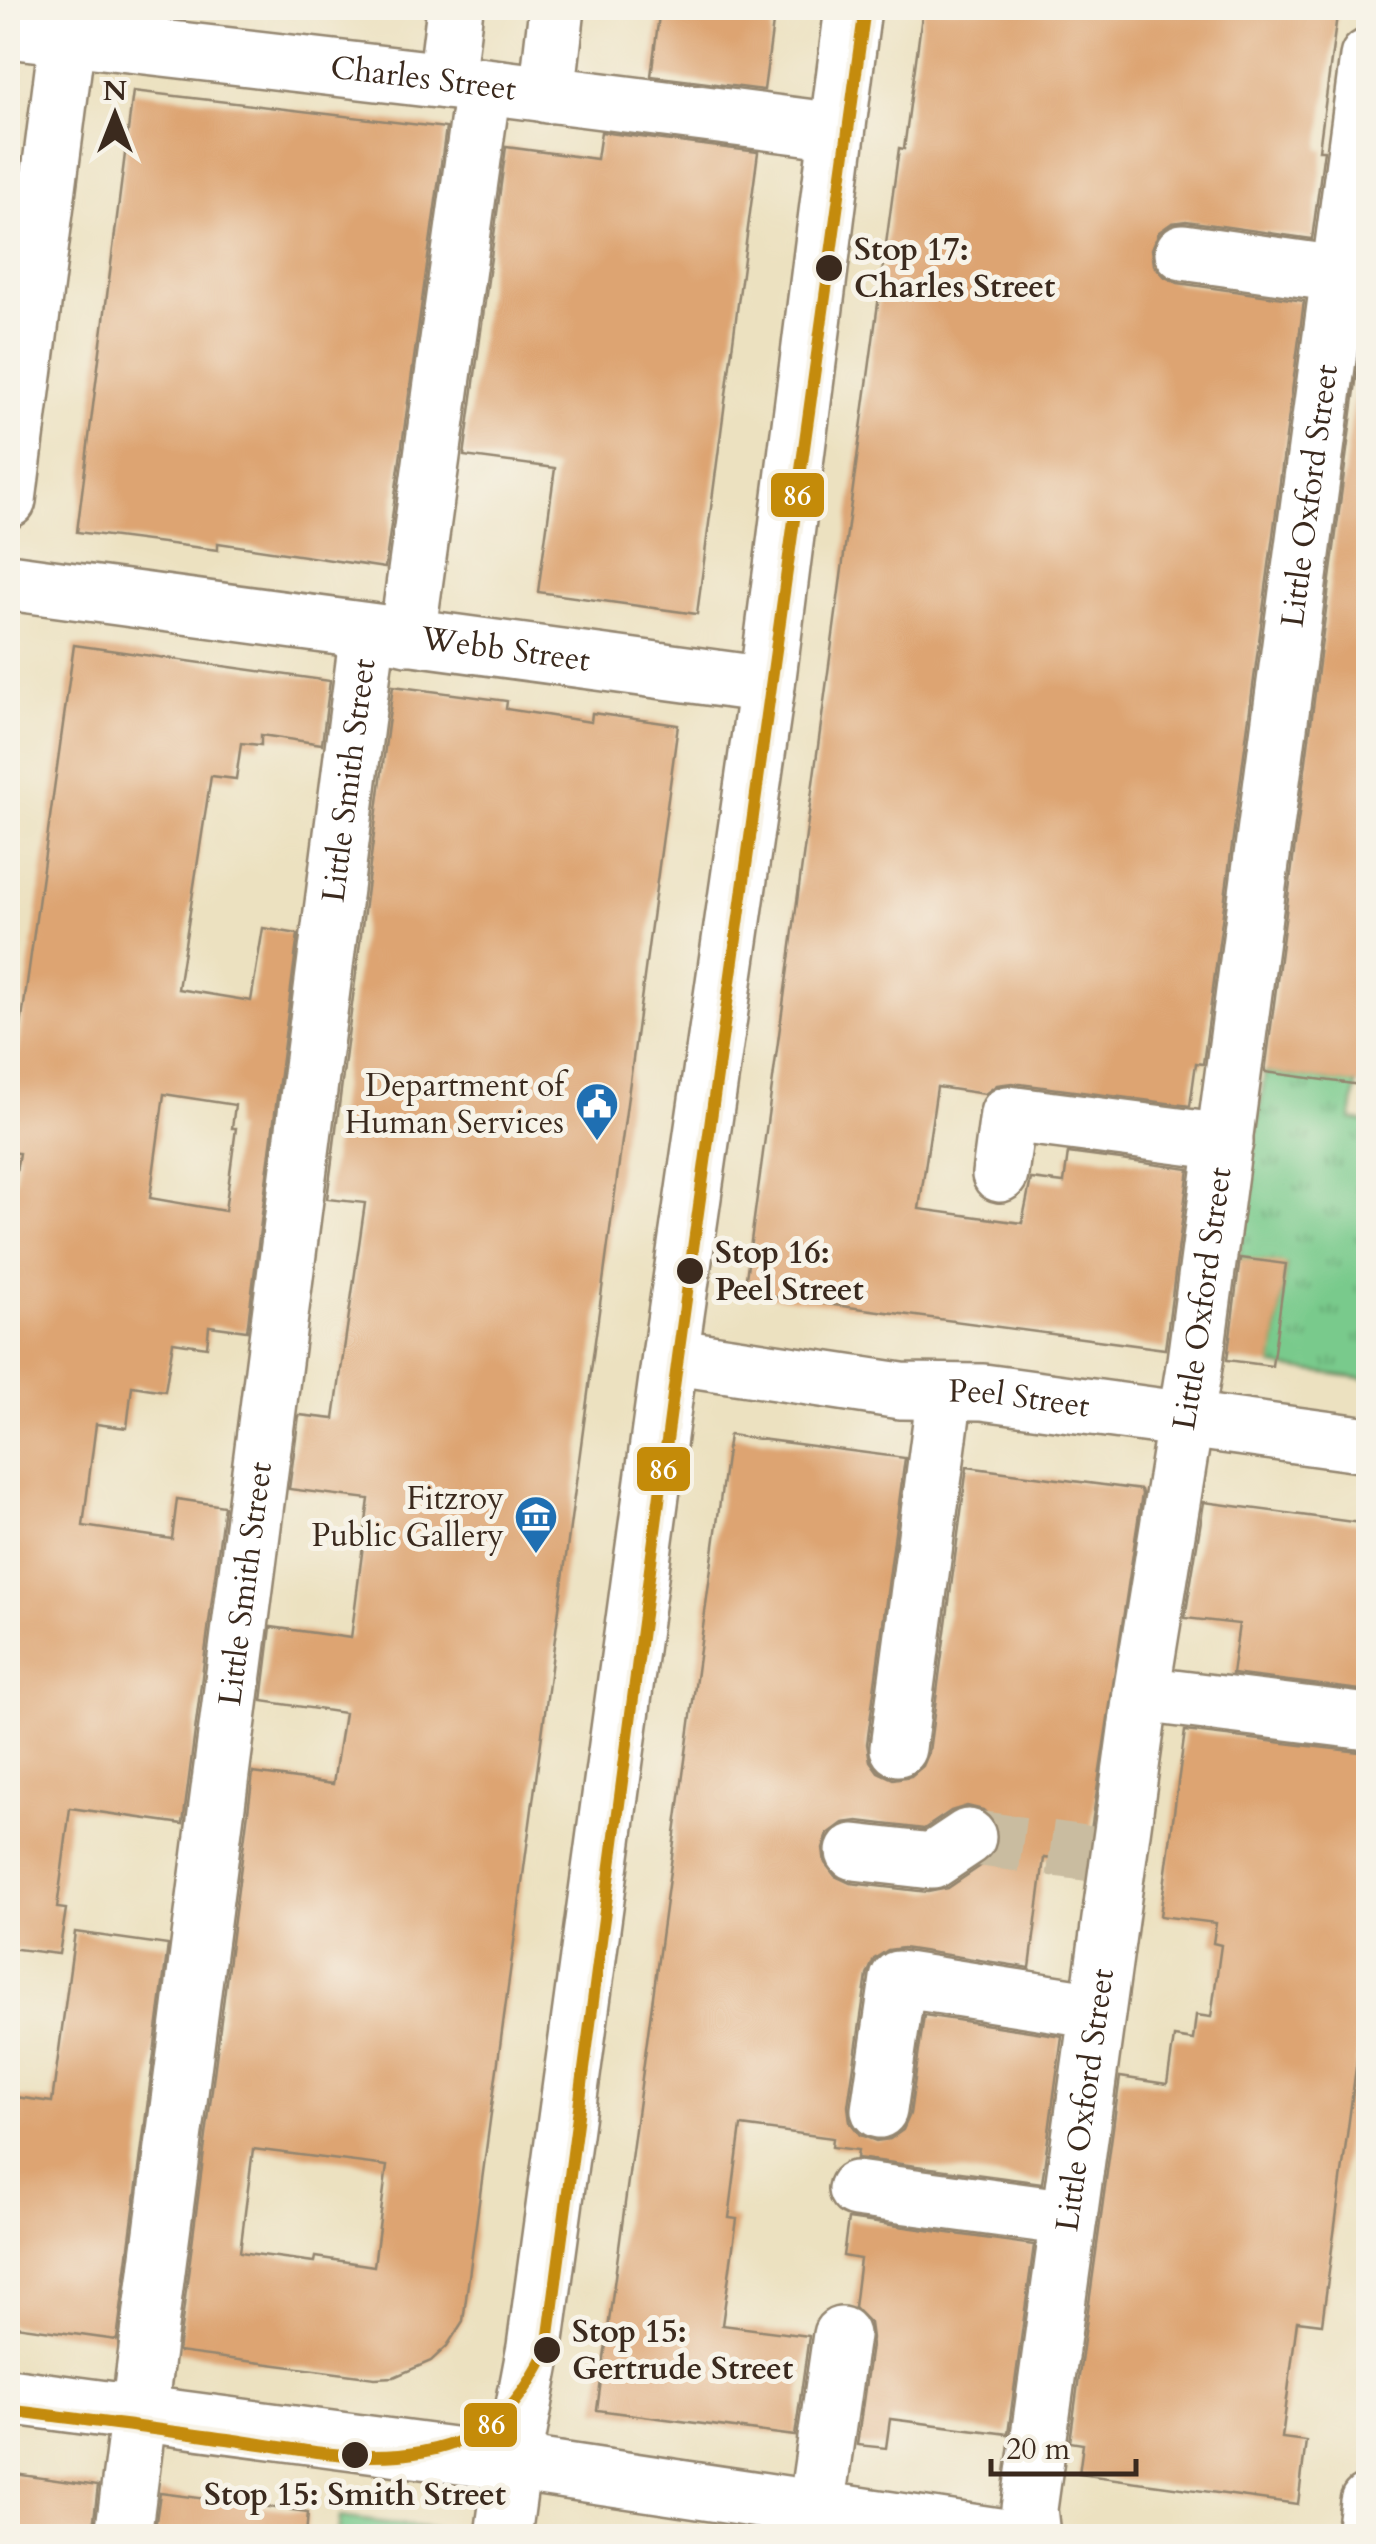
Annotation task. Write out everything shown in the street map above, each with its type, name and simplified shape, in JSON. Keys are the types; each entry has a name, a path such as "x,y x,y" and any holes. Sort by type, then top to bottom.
{"street":[{"name":"Little Smith Street","path":"122,2536 465,84 455,8"},
{"path":"547,94 557,8"},
{"path":"504,2536 535,2346 766,684 853,8"},
{"name":"Charles Street","path":"8,30 69,22 465,84 837,132"},
{"path":"8,500 23,246 69,22"},
{"name":"Little Oxford Street","path":"1032,2536 1029,2508 1097,2010 1105,1856 1141,1694 1186,1418 1224,1142 1235,914 1321,298 1368,57"},
{"path":"1182,252 1321,298"},
{"name":"Webb Street","path":"8,582 766,684"},
{"path":"1000,1174 1008,1114 1224,1142"},
{"name":"Peel Street","path":"670,1356 902,1391 983,1392 1368,1445"},
{"path":"898,1748 945,1392"},
{"path":"1141,1694 1368,1722"},
{"path":"854,1852 932,1861 968,1837"},
{"path":"878,2110 898,1980 1097,2010"},
{"path":"856,2189 1069,2218"},
{"path":"814,2523 841,2334"},
{"path":"8,2396 513,2463 814,2523 998,2536"},
{"path":"1364,2536 1368,2502"}],"green space":[{"path":"1265,1072 1356,1084 1351,1120 1368,1123 1368,1379 1272,1366 1286,1265 1239,1258"},
{"path":"340,2517 435,2529 434,2536 338,2536"}],"building":[{"path":"660,8 775,8 764,90 651,76"},
{"path":"923,8 1338,8 1312,239 1186,221 1172,223 1159,232 1152,249 1154,265 1178,283 1304,301 1203,1064 1196,1063 1190,1106 1012,1083 997,1085 985,1094 937,1087 919,1209 1022,1223 1031,1179 1064,1183 1068,1153 1189,1169 1165,1349 744,1293 899,148 904,149"},
{"path":"133,91 446,128 385,568 218,543 218,550 77,532"},
{"path":"601,132 758,152 697,614 538,592 555,468 464,456 506,147 597,159"},
{"path":"1368,291 1368,1086 1265,1072"},
{"path":"74,645 330,681 322,744 261,735 261,745 241,743 236,779 211,776 178,989 251,1001 263,928 298,934 247,1331 209,1326 207,1347 173,1342 165,1391 132,1386 127,1428 96,1424 83,1526 172,1539 177,1499 224,1506 183,1824 70,1808 57,1908 66,1909 59,1954 8,1948 8,1222 19,1153 8,1152 8,1120","holes":["164,1094 235,1105 232,1128 236,1128 225,1211 150,1198"]},
{"path":"393,686 507,701 506,709 591,722 592,713 678,725 463,2321 447,2346 431,2361 394,2377 375,2378 178,2352 253,1773 333,1784 344,1713 262,1701 271,1627 351,1638 369,1499 289,1489 299,1415 334,1419 365,1203 327,1199","holes":["253,2149 387,2166 374,2266 240,2252"]},
{"path":"1240,1258 1286,1264 1272,1366 1227,1360"},
{"path":"729,1435 905,1458 867,1744 870,1761 878,1772 893,1779 911,1776 923,1766 929,1752 967,1467 1141,1490 1086,1863 1044,1858 1030,1968 903,1948 888,1950 874,1959 867,1975 848,2106 850,2122 860,2135 876,2141 890,2139 903,2130 910,2114 924,2015 1062,2036 1042,2183 857,2158 858,2150 832,2147 833,2138 741,2126 729,2218 737,2219 722,2325 809,2336 795,2436 597,2410","holes":["967,1806 983,1810 993,1819 999,1834 996,1850 985,1863 948,1888 928,1892 850,1883 835,1876 825,1863 823,1849 828,1834 843,1823 858,1821 924,1829 951,1811"]},
{"path":"1204,1502 1368,1524 1368,1691 1232,1674 1239,1624 1185,1618"},
{"path":"1185,1731 1368,1753 1368,1933 1364,1968 1368,1969 1368,1977 1322,2324 1297,2321 1282,2438 1306,2441 1298,2504 1079,2474 1083,2444 1070,2442 1120,2077 1167,2084 1174,2037 1193,2040 1196,2015 1211,2017 1221,1945 1213,1943 1216,1923 1160,1916"},
{"path":"75,1932 168,1945 117,2340 8,2325 8,2096 52,2102"},
{"path":"848,2219 1034,2245 1008,2434 890,2419 886,2448 857,2445 872,2338 870,2323 854,2307 860,2259 843,2256"},
{"path":"8,2473 98,2486 92,2536 8,2536"},
{"path":"160,2493 308,2512 306,2536 154,2536"}],"tunnel":[{"path":"968,1837 1092,1854"}],"transit line":[{"name":"86","path":"8,2410 312,2452 407,2454 467,2438 494,2422 524,2390 547,2350 678,1357 865,8"}],"place":[{"name":"Stop 17: Charles Street","path":"829,268"},
{"name":"Department of Human Services","path":"597,1142"},
{"name":"Stop 16: Peel Street","path":"690,1271"},
{"name":"Fitzroy Public Gallery","path":"536,1555"},
{"name":"Stop 15: Gertrude Street","path":"547,2350"},
{"name":"Stop 15: Smith Street","path":"355,2455"}]}
